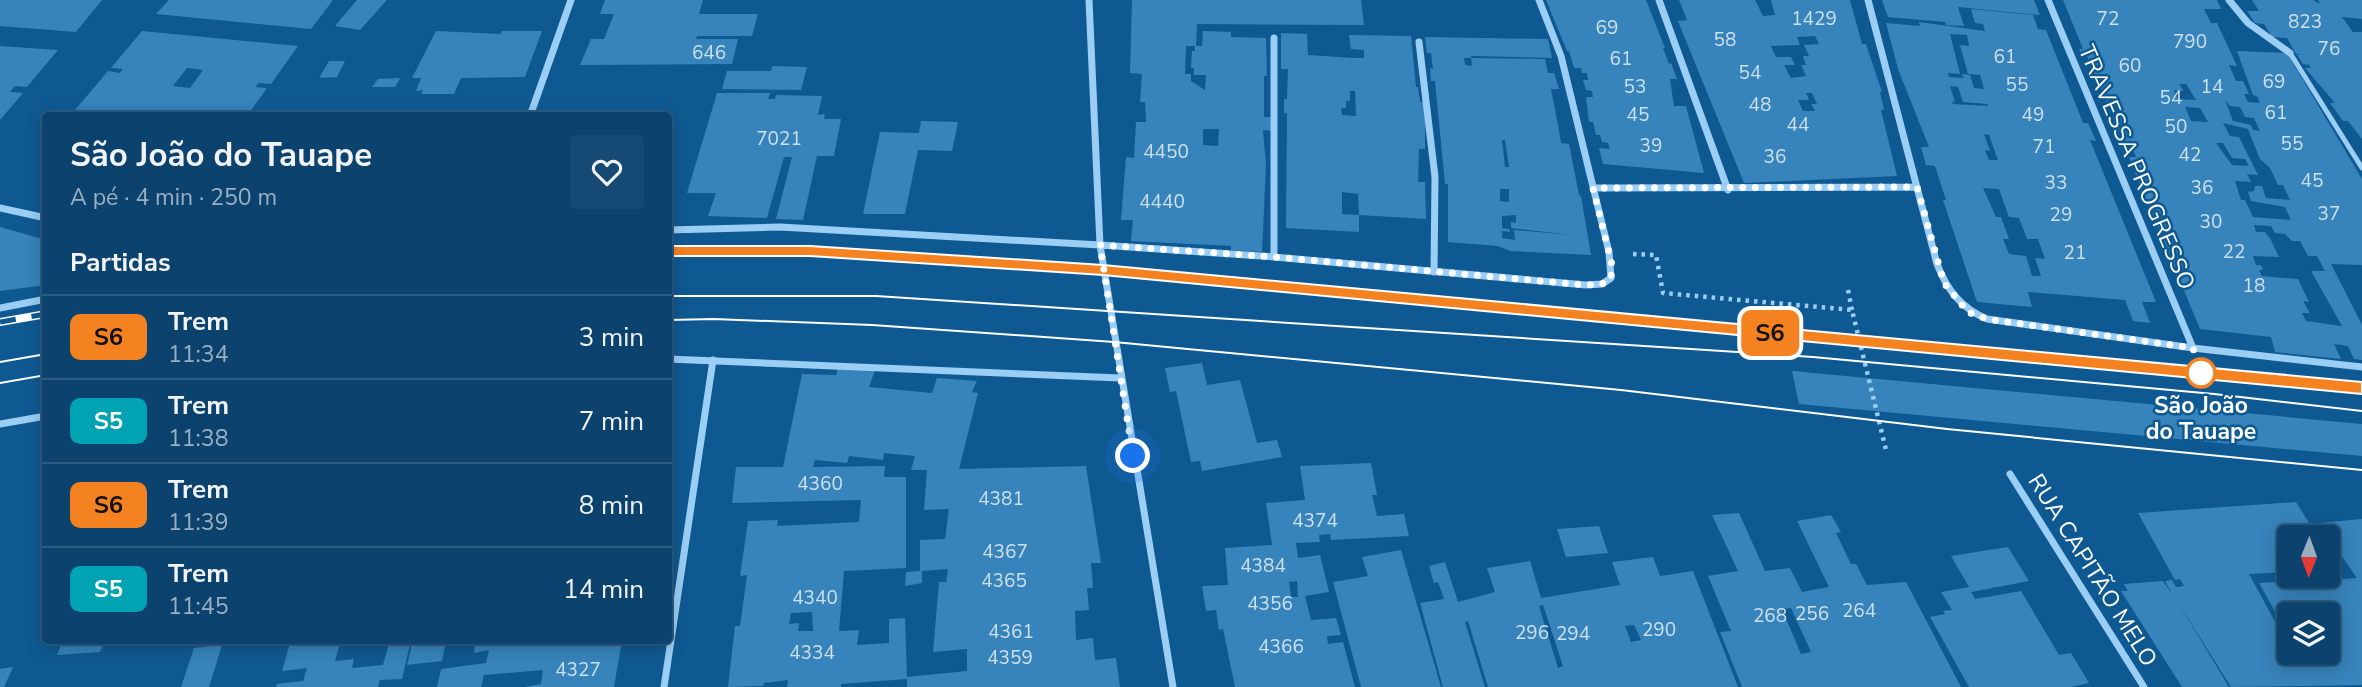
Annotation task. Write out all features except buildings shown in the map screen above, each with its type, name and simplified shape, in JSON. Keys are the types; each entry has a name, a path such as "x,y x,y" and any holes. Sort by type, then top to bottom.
{"street":[{"path":"531,112 571,0"},
{"path":"1089,0 1100,245 1173,687"},
{"path":"672,230 780,227 1100,245 1274,257 1586,285 1602,284 1611,278 1612,265 1560,56 1539,0"},
{"path":"1659,0 1728,190"},
{"path":"1868,0 1944,283 1968,312 1987,319 2193,348 2362,367"},
{"name":"TRAVESSA PROGRESSO","path":"2048,0 2193,348"},
{"path":"2229,0 2234,9 2251,25 2290,52"},
{"path":"1274,38 1274,257"},
{"path":"1419,43 1435,177 1434,272"},
{"path":"1593,188 1728,190 1917,187"},
{"path":"0,208 42,217"},
{"path":"0,308 42,300"},
{"path":"672,359 1120,378"},
{"path":"672,634 713,360"},
{"path":"0,424 42,417"},
{"name":"RUA CAPITÃO MELO","path":"2010,474 2144,687"},
{"path":"664,687 670,644"}],"lane":[{"path":"2290,52 2362,167"}],"path":[{"path":"1609,252 1656,256 1663,293 1852,310"},
{"path":"1849,290 1886,450"}],"tram line":[{"path":"672,296 876,296 1813,357 2214,394 2362,411"},
{"path":"672,320 872,325 1114,342 1621,390 1947,429 2362,470"},
{"path":"0,362 42,355"},
{"path":"0,383 42,376"}],"railway":[{"path":"672,251 810,251 1103,270 2362,388"},
{"path":"0,322 42,315"}],"train":[{"name":"S6","path":"672,251 810,251 1103,270 2362,388"}],"place":[{"name":"São João do Tauape","path":"2201,373"}],"route":[{"path":"1133,456 1100,245 1274,257 1586,285 1602,284 1611,278 1612,265 1593,188 1728,190 1917,187 1944,283 1968,312 1987,319 2193,348 2201,373"}]}
